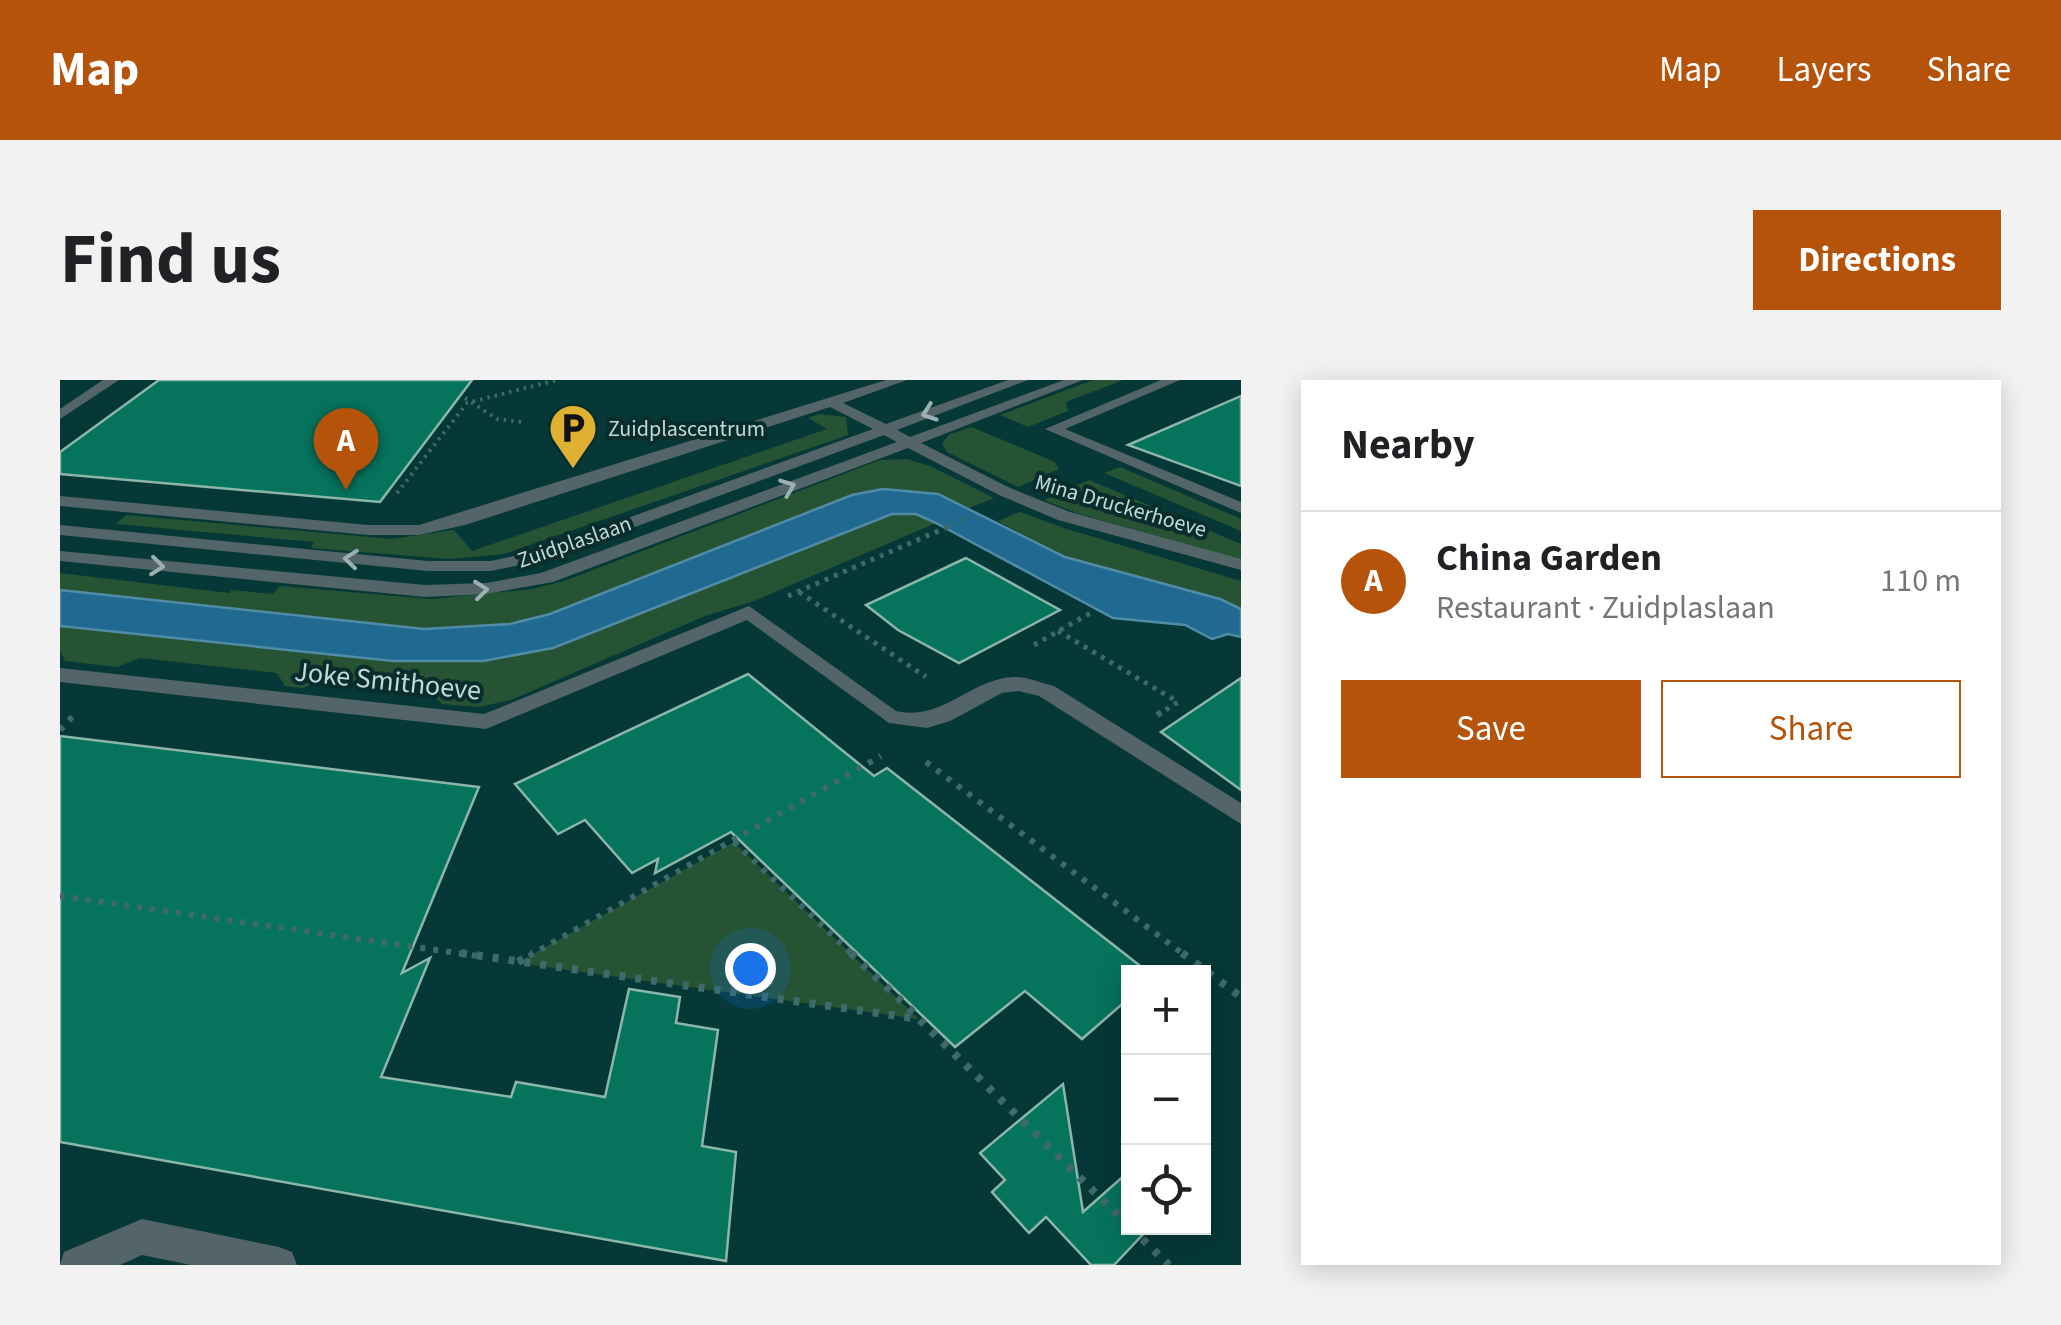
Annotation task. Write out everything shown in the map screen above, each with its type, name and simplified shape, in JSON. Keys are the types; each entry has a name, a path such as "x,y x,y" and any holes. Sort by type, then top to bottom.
{"street":[{"path":"60,415 112,380"},
{"name":"Zuidplaslaan","path":"60,502 368,530 419,530 458,521 900,380"},
{"name":"Zuidplaslaan","path":"60,530 428,566 491,566 542,555 1021,380"},
{"name":"Zuidplaslaan","path":"60,556 425,591 482,591 546,578 1076,380"},
{"path":"1173,380 1052,429 1241,508"},
{"name":"Mina Druckerhoeve","path":"831,402 1013,496 1067,517 1183,546 1241,566"},
{"path":"749,612 889,716 906,734 996,688 1017,684 1046,691 1241,815"},
{"name":"Joke Smithoeve","path":"60,674 486,722 749,612"},
{"path":"77,1265 142,1236 279,1265"}],"path":[{"path":"368,530 468,400 556,380"},
{"path":"468,400 496,419 522,422"},
{"path":"749,612 977,514"},
{"path":"798,591 965,704"},
{"path":"1058,631 1178,702 1120,738"},
{"path":"516,962 734,842 906,734 1241,997"},
{"path":"734,842 1121,1217"},
{"path":"60,896 920,1019"},
{"path":"1139,1235 1169,1265"}],"green space":[{"path":"1093,380 1123,380 1066,402 1068,411 1028,427 1000,415"},
{"path":"819,414 846,417 848,435 504,554 449,559 311,548 314,542 116,524 126,515 391,539 454,530 472,551 827,429 808,418"},
{"path":"972,427 1055,462 1059,469 1018,487 947,452 942,443 950,434"},
{"path":"907,459 930,466 994,498 969,508 938,494 867,491 550,614 510,624 424,629 60,590 60,573 229,593 232,590 273,594 280,586 431,599 532,589 564,581 880,460"},
{"path":"1120,467 1241,519 1241,531 1104,473"},
{"path":"1089,480 1241,544 1241,560 1076,513 1044,500"},
{"path":"1020,512 1241,581 1241,609 1220,599 1065,557 998,521"},
{"path":"892,514 916,514 936,523 511,700 478,707 442,704 427,689 329,678 303,688 285,686 277,673 140,658 117,667 65,661 60,650 60,626 393,661 483,661 553,648"},
{"path":"734,842 919,1019 517,963"}],"water":[{"path":"883,489 938,494 1065,557 1220,599 1241,609 1241,637 1228,634 1212,639 1185,625 1113,618 916,514 892,514 553,648 483,661 393,661 60,626 60,590 424,629 510,624 550,614 852,495"}],"building":[{"path":"159,380 472,380 380,502 60,474 60,452"},
{"path":"1241,396 1241,486 1128,445"},
{"path":"966,558 1060,610 959,663 898,630 866,605"},
{"path":"748,674 874,776 887,768 1139,965 1121,965 1121,1005 1082,1039 1025,991 955,1047 731,832 655,873 658,859 632,873 585,820 558,834 515,784"},
{"path":"1241,678 1241,790 1161,732"},
{"path":"60,736 479,787 402,973 430,958 381,1077 511,1097 516,1082 605,1097 629,989 680,997 676,1023 718,1030 702,1146 736,1152 726,1261 60,1142"},
{"path":"1063,1084 1083,1212 1121,1178 1121,1235 1142,1235 1114,1265 1091,1265 1046,1217 1029,1233 992,1192 1005,1180 980,1153"}],"place":[{"name":"Zuidplascentrum","path":"573,470"},
{"name":"China Garden","path":"346,490"}]}
